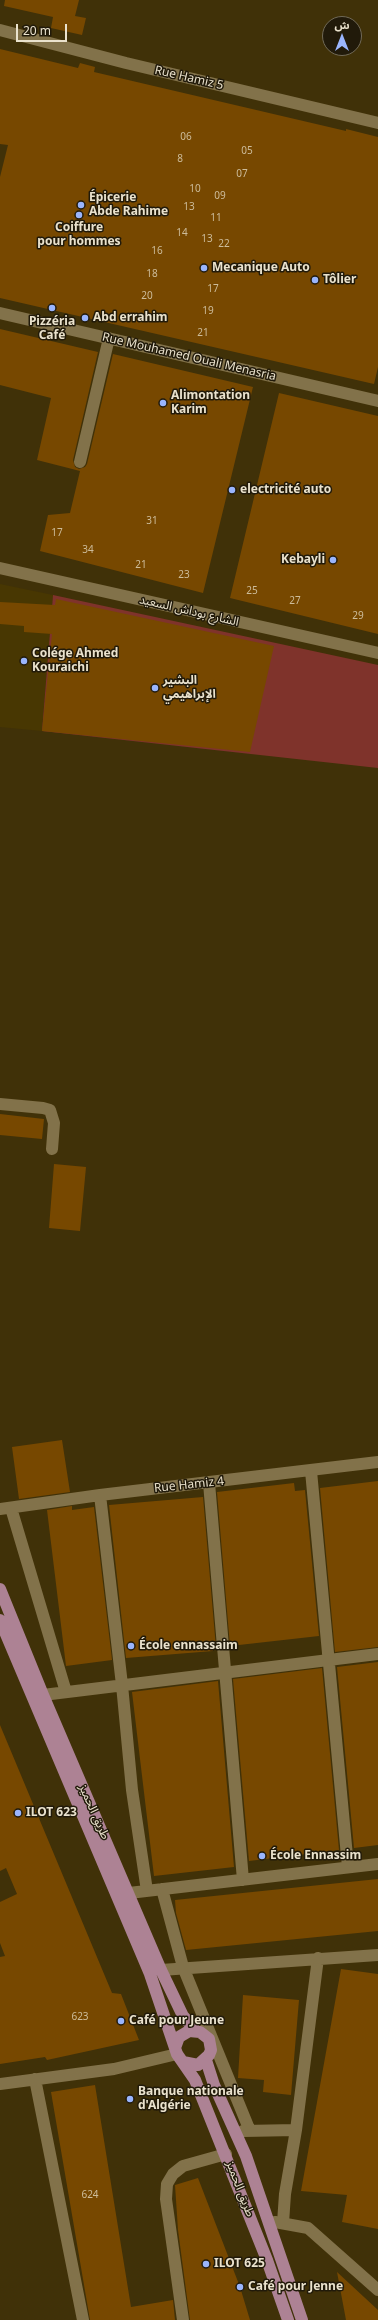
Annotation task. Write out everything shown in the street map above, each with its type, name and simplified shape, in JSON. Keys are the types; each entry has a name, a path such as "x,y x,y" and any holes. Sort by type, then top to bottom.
{"main road":[{"name":"طريق الحميز","path":"0,1589 43,1695 161,1970 183,2016 195,2030"},
{"name":"طريق الحميز","path":"0,1620 150,1974 178,2055 194,2080 226,2154 288,2320"},
{"path":"195,2030 200,2032 208,2039 211,2050 206,2060 198,2065 178,2055 179,2037 189,2031 195,2030"},
{"name":"طريق الحميز","path":"206,2060 211,2076 246,2156 302,2320"}],"street":[{"name":"Rue Hamiz 5","path":"0,30 126,63 378,123"},
{"name":"Rue Mouhamed Ouali Menasria","path":"0,312 378,401"},
{"path":"80,462 109,338"},
{"name":"الشارع بوداش السعيد","path":"0,568 378,653"},
{"path":"0,1104 50,1110 54,1123 52,1149"},
{"name":"Rue Hamiz 4","path":"6,1509 100,1495 378,1462"},
{"path":"311,1470 348,1867"},
{"path":"209,1483 244,1880"},
{"path":"100,1495 122,1685 132,1790 147,1891"},
{"path":"6,1509 66,1692"},
{"path":"43,1695 378,1654"},
{"path":"129,1893 378,1864"},
{"path":"162,1889 183,1967 250,2131"},
{"path":"161,1970 183,1967 378,1955"},
{"path":"284,2223 285,2194 296,2130 318,1958"},
{"path":"0,2084 126,2067 178,2055"},
{"path":"35,2079 82,2320"},
{"path":"234,2130 296,2130"},
{"path":"183,2320 166,2199 167,2184 173,2174 183,2166 226,2154"},
{"path":"267,2221 308,2228 378,2290"}],"shaded area":[{"name":"Colége Ahmed Kouraichi","path":"0,584 53,595 42,731 0,727"},
{"name":"البشير الإبراهيمي","path":"53,595 378,665 378,768 42,731"}],"building":[{"path":"5,0 79,0 75,16 86,18 82,35 51,28 53,17 4,6"},
{"path":"0,49 78,68 80,63 95,67 94,72 346,131 346,129 378,137 378,367 374,384 0,298 0,177 8,145 0,144"},
{"path":"0,329 98,352 73,460 75,467 79,469 85,467 87,464 113,354 253,387 203,593 40,551 48,515 70,513 80,471 37,460 51,398 0,385"},
{"path":"279,393 378,416 378,634 230,598"},
{"name":"البشير الإبراهيمي","path":"56,599 274,646 250,752 42,731 52,634 24,632 24,626 0,624 0,602 55,605"},
{"path":"0,1114 44,1119 42,1139 0,1135"},
{"path":"54,1164 86,1167 80,1231 49,1228"},
{"path":"62,1440 70,1492 19,1499 12,1447"},
{"path":"378,1481 378,1647 335,1652 320,1488"},
{"path":"294,1483 295,1491 305,1490 319,1636 230,1646 217,1492"},
{"path":"203,1497 216,1648 213,1648 213,1651 126,1658 109,1505"},
{"path":"72,1506 72,1510 94,1507 112,1660 66,1666 47,1510"},
{"path":"378,1662 378,1845 354,1848 337,1667"},
{"path":"322,1668 339,1850 249,1861 233,1679"},
{"path":"218,1681 234,1867 154,1876 132,1692"},
{"path":"0,1725 112,1993 121,1994 139,2040 47,2060 45,2057 0,2064 0,1957 5,1956 0,1943 0,1902 17,1894 6,1868 0,1871"},
{"path":"378,1879 378,1931 186,1950 176,1913 175,1900"},
{"path":"341,1969 378,1974 378,2229 342,2222 347,2195 301,2191"},
{"path":"243,1995 299,2000 291,2095 263,2092 264,2080 238,2078"},
{"path":"95,2085 131,2307 173,2300 175,2320 90,2320 51,2092"},
{"name":"ILOT 625","path":"198,2178 240,2287 250,2320 190,2320 178,2230 175,2185"},
{"path":"337,2272 378,2310 378,2320 346,2320"}],"place":[{"name":"Épicerie Abde Rahime","path":"81,205"},
{"name":"Coiffure pour hommes","path":"79,215"},
{"name":"Mecanique Auto","path":"204,268"},
{"name":"Tôlier","path":"315,280"},
{"name":"Pizzéria Café","path":"52,308"},
{"name":"Abd errahim","path":"85,318"},
{"name":"Alimontation Karim","path":"163,403"},
{"name":"electricité auto","path":"232,490"},
{"name":"Kebayli","path":"333,560"},
{"name":"Colége Ahmed Kouraichi","path":"24,661"},
{"name":"البشير الإبراهيمي","path":"155,688"},
{"name":"École ennassaim","path":"131,1646"},
{"name":"ILOT 623","path":"18,1813"},
{"name":"École Ennassim","path":"262,1856"},
{"name":"Café pour Jeune","path":"121,2021"},
{"name":"Banque nationale d'Algérie","path":"130,2099"},
{"name":"ILOT 625","path":"206,2264"},
{"name":"Café pour Jenne","path":"240,2287"}]}
